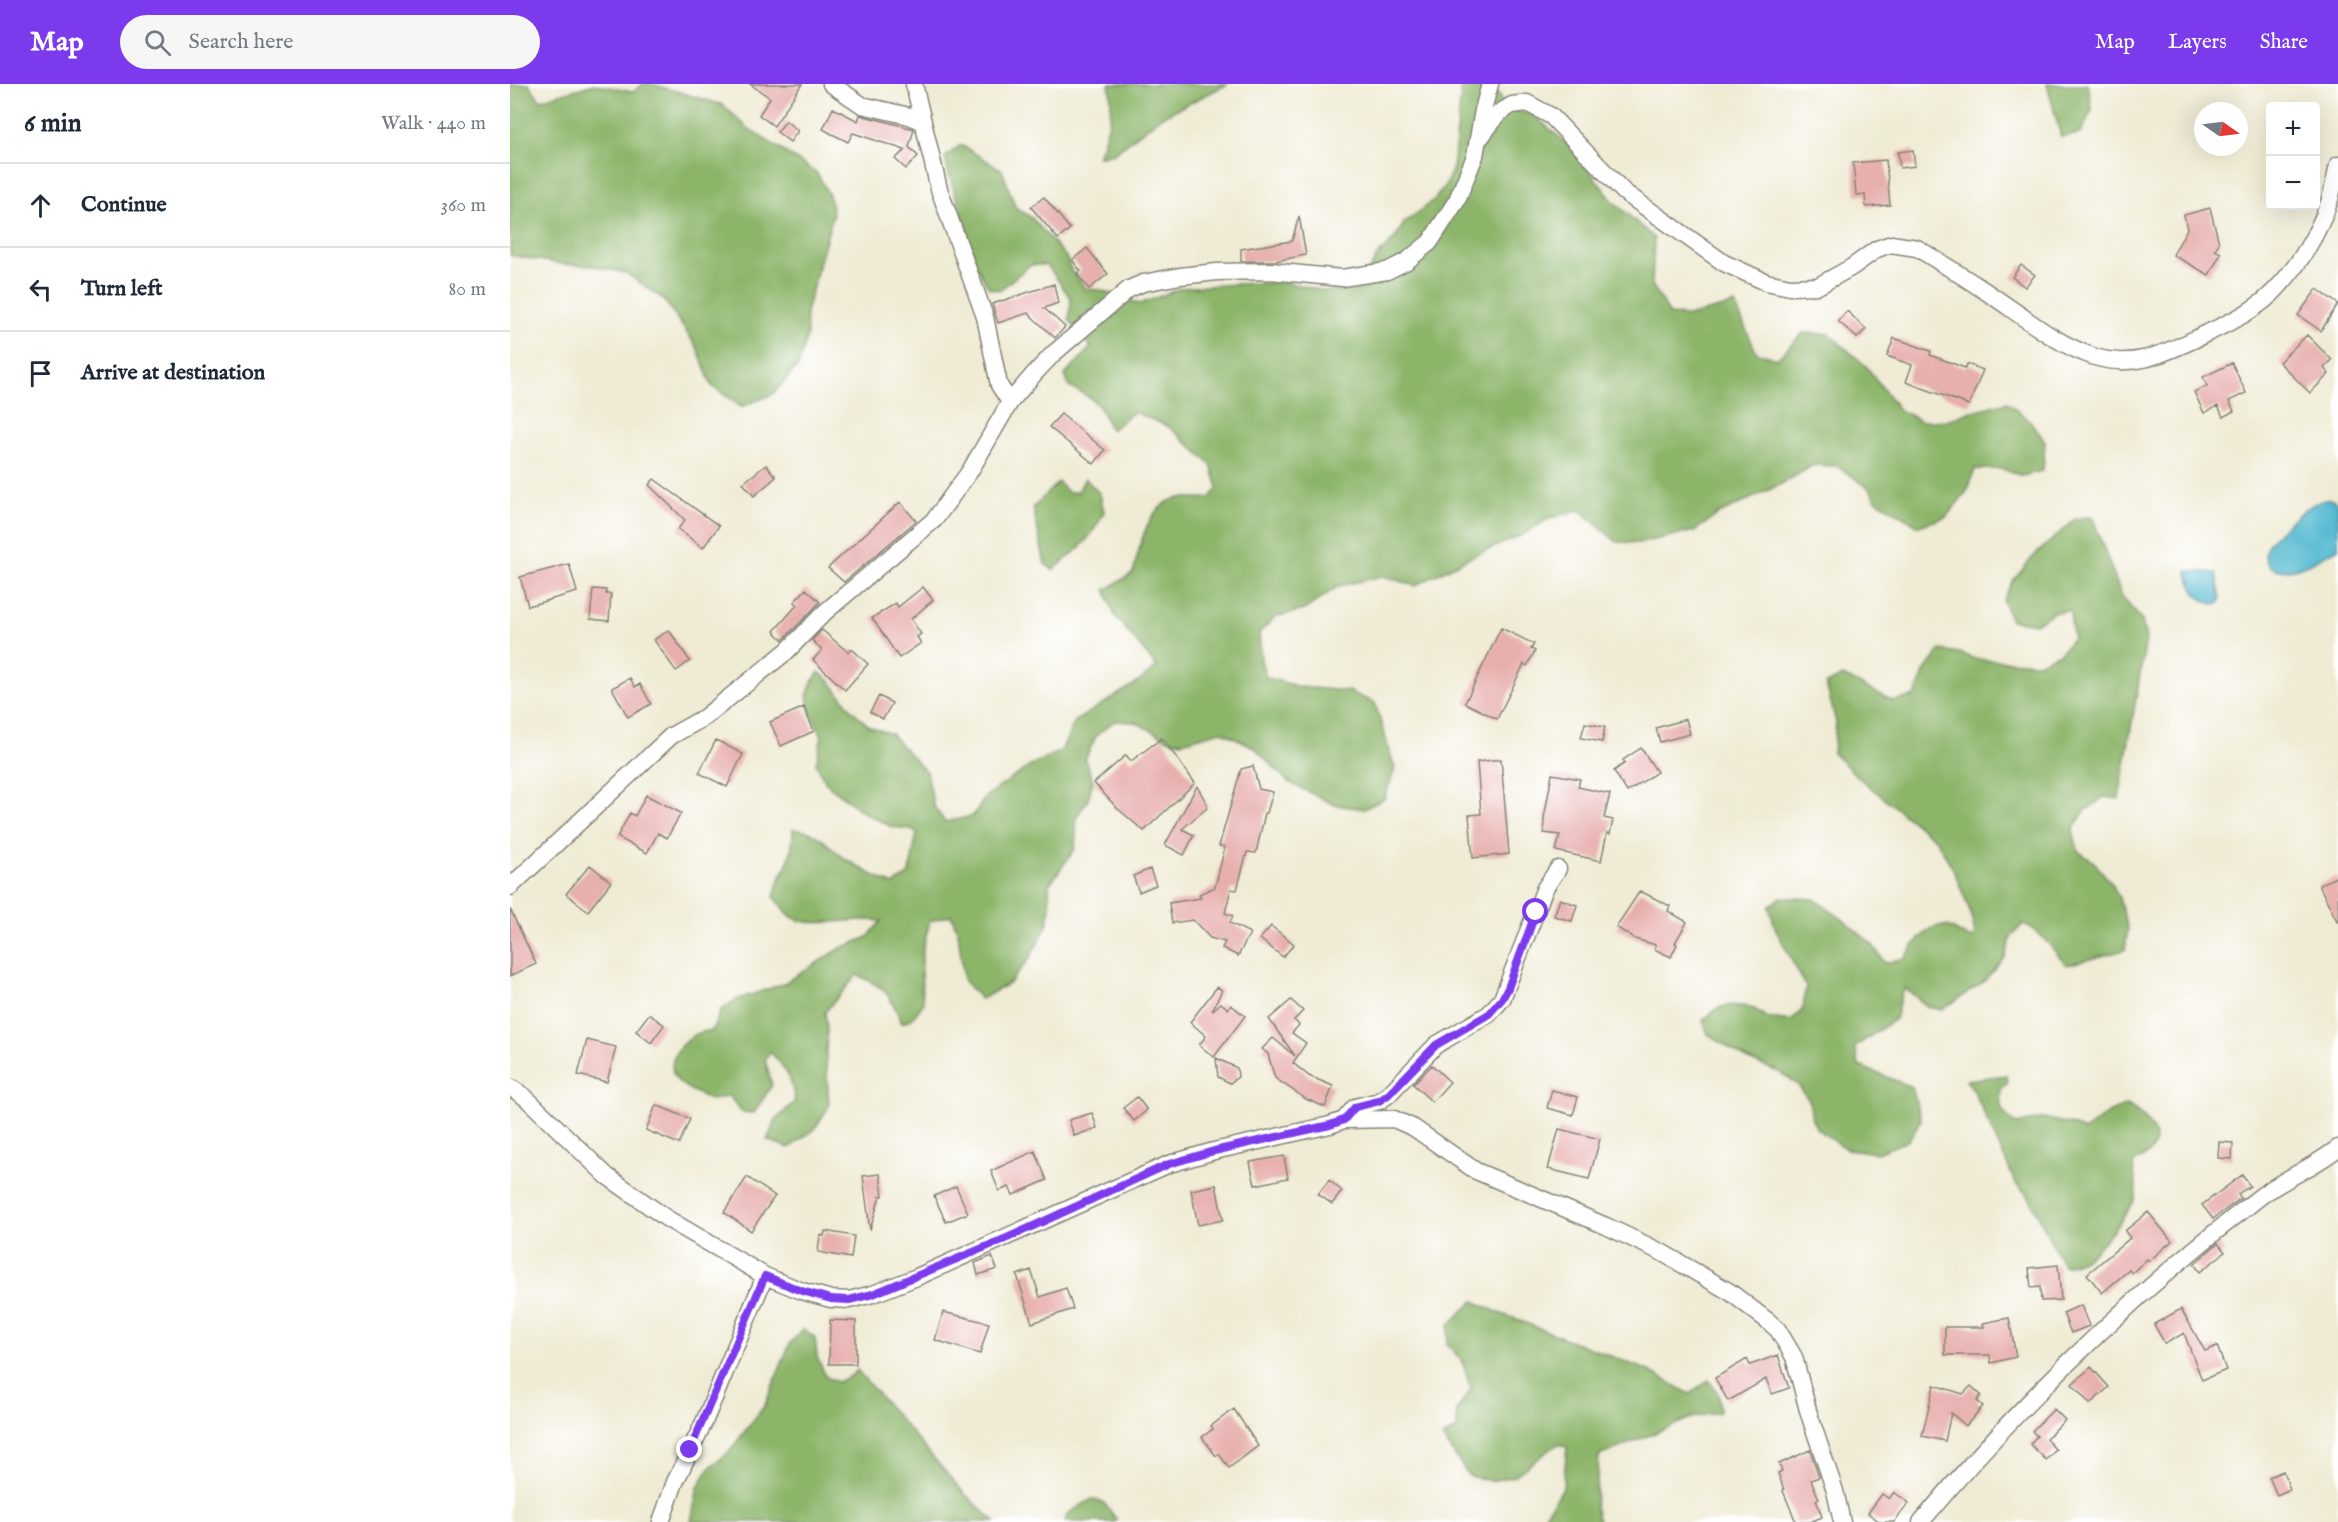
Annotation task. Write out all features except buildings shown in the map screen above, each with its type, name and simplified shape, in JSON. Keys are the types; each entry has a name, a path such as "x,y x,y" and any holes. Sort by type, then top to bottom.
{"street":[{"path":"831,84 862,105 921,121"},
{"path":"914,84 939,189 985,317 999,385 1010,402"},
{"path":"510,887 671,736 705,717 787,651 824,613 935,519 970,471 1010,402 1053,354 1129,289 1143,283 1216,272 1270,271 1342,278 1387,271 1407,261 1430,242 1457,200 1476,156 1483,110 1490,84"},
{"path":"1480,139 1498,113 1512,105 1527,103 1551,116 1624,192 1724,263 1766,282 1790,287 1818,286 1852,267 1877,249 1891,244 1905,245 1917,248 2043,330 2085,353 2107,359 2132,361 2144,360 2168,352 2212,330 2248,311 2279,287 2301,257 2328,205 2338,165"},
{"path":"1344,1120 1355,1107 1379,1101 1388,1095 1436,1045 1489,1014 1502,999 1545,888 1558,869"},
{"path":"510,1087 525,1097 607,1176 666,1218 765,1276 802,1291 831,1299 849,1300 873,1294 1007,1238 1169,1164 1344,1120 1394,1119 1414,1128 1476,1171 1661,1252 1730,1293 1768,1321 1778,1330 1794,1357 1809,1414 1835,1491 1842,1522"},
{"path":"1921,1522 2012,1421 2126,1309 2263,1195 2338,1148"},
{"path":"661,1522 675,1482 704,1422 765,1276"}],"green space":[{"path":"510,84 529,84 540,100 594,84 633,92 643,84 652,84 723,105 749,129 817,173 829,195 833,214 806,312 807,336 798,366 773,394 741,407 711,385 697,347 664,300 626,273 594,266 562,264 510,255"},
{"path":"1109,84 1228,84 1161,117 1114,153 1098,157 1111,112"},
{"path":"1460,84 1487,84 1515,111 1532,114 1570,146 1612,200 1654,238 1652,285 1670,315 1689,316 1735,304 1756,352 1777,359 1803,333 1829,334 1866,366 1899,410 1921,421 1946,421 2007,402 2030,421 2045,441 2043,471 2022,476 2002,469 1975,469 1968,490 1946,517 1919,526 1876,500 1870,489 1837,466 1813,465 1787,481 1719,514 1694,531 1640,543 1617,542 1579,510 1548,519 1520,536 1468,558 1415,586 1384,576 1339,586 1304,610 1275,617 1259,633 1261,660 1266,677 1299,687 1348,691 1375,703 1395,769 1384,799 1364,809 1335,805 1288,782 1254,747 1221,731 1182,742 1170,740 1135,722 1114,721 1096,736 1085,760 1093,780 1088,800 1077,816 1075,849 1049,885 1050,909 1047,926 1029,959 1010,983 981,999 964,981 958,932 951,915 930,921 923,947 921,971 923,1004 912,1019 902,1023 886,993 875,984 857,975 825,1012 829,1106 814,1130 789,1148 767,1140 775,1121 795,1101 787,1074 770,1052 765,1060 772,1085 754,1113 742,1112 729,1096 712,1100 681,1084 672,1067 676,1053 680,1046 692,1036 713,1030 721,1010 735,1000 783,984 841,948 868,937 881,921 813,922 794,918 786,912 774,897 790,856 793,829 803,830 817,836 844,858 893,885 909,874 917,833 911,829 892,827 861,811 826,783 816,764 822,736 811,714 807,696 819,672 830,681 851,709 869,726 891,734 927,773 934,807 945,822 973,816 986,796 1032,765 1061,751 1075,721 1138,682 1157,667 1115,616 1105,590 1133,573 1146,528 1158,510 1177,498 1210,498 1218,488 1211,465 1169,427 1134,412 1111,430 1096,403 1069,387 1065,375 1091,347 1069,320 1071,299 1047,265 1030,265 1000,290 989,288 975,260 945,157 961,145 1002,170 1016,208 1032,218 1060,250 1066,257 1071,270 1086,289 1100,290 1140,304 1181,288 1235,284 1286,282 1324,291 1357,290 1378,255 1395,238 1404,223 1433,201 1445,186 1453,168"},
{"path":"2047,84 2088,84 2092,110 2080,134 2061,137"},
{"path":"1085,478 1100,494 1104,512 1083,544 1053,570 1045,564 1033,508 1058,482 1068,492 1078,492"},
{"path":"2092,516 2122,597 2142,620 2146,639 2119,799 2104,797 2084,812 2073,830 2078,851 2093,861 2112,884 2119,898 2128,929 2125,950 2067,965 2042,937 2023,924 2011,937 2005,958 1985,981 1942,1010 1928,1007 1905,988 1895,1019 1855,1047 1859,1066 1912,1087 1921,1120 1908,1141 1877,1153 1846,1149 1817,1129 1812,1119 1809,1100 1797,1084 1779,1072 1746,1059 1708,1034 1703,1020 1718,1008 1729,1005 1751,1007 1768,1018 1791,1021 1803,1009 1806,987 1776,930 1769,907 1781,897 1814,899 1872,944 1885,963 1905,958 1927,931 1939,926 1952,928 1972,939 1975,933 1970,911 1954,871 1937,841 1859,778 1833,753 1836,722 1826,684 1843,676 1893,701 1915,696 1925,670 1940,650 1960,653 1975,659 2038,663 2060,653 2073,638 2070,611 2054,612 2035,624 2011,620 2003,601 2012,582 2033,557 2075,519"},
{"path":"2007,1075 2008,1083 2001,1088 2000,1100 2004,1113 2016,1124 2044,1118 2073,1125 2084,1131 2110,1112 2127,1105 2145,1119 2153,1131 2154,1145 2150,1152 2133,1164 2136,1196 2133,1202 2098,1247 2086,1258 2075,1263 2063,1266 2028,1195 2016,1184 1973,1089 1966,1080"},
{"path":"1474,1301 1649,1371 1690,1394 1709,1380 1719,1395 1720,1412 1691,1418 1599,1456 1595,1506 1599,1522 1540,1522 1563,1488 1567,1447 1558,1444 1514,1476 1491,1481 1469,1476 1442,1437 1457,1429 1457,1410 1471,1389 1462,1361 1447,1344 1449,1324"},
{"path":"804,1329 815,1338 817,1357 826,1377 837,1382 851,1376 857,1370 964,1493 995,1522 691,1522 698,1487 710,1467 729,1452 765,1405 790,1343"},
{"path":"1092,1499 1103,1502 1117,1520 1115,1522 1065,1522 1067,1514"}],"water":[{"path":"2330,499 2336,501 2338,505 2338,548 2295,569 2277,570 2270,566 2265,553 2272,539 2303,511"},
{"path":"2187,571 2216,573 2221,598 2219,604 2207,602 2197,594"}],"route":[{"path":"690,1450 765,1276 802,1291 831,1299 849,1300 873,1294 1007,1238 1169,1164 1344,1120 1355,1107 1379,1101 1388,1095 1436,1045 1489,1014 1508,988 1536,912"}]}
